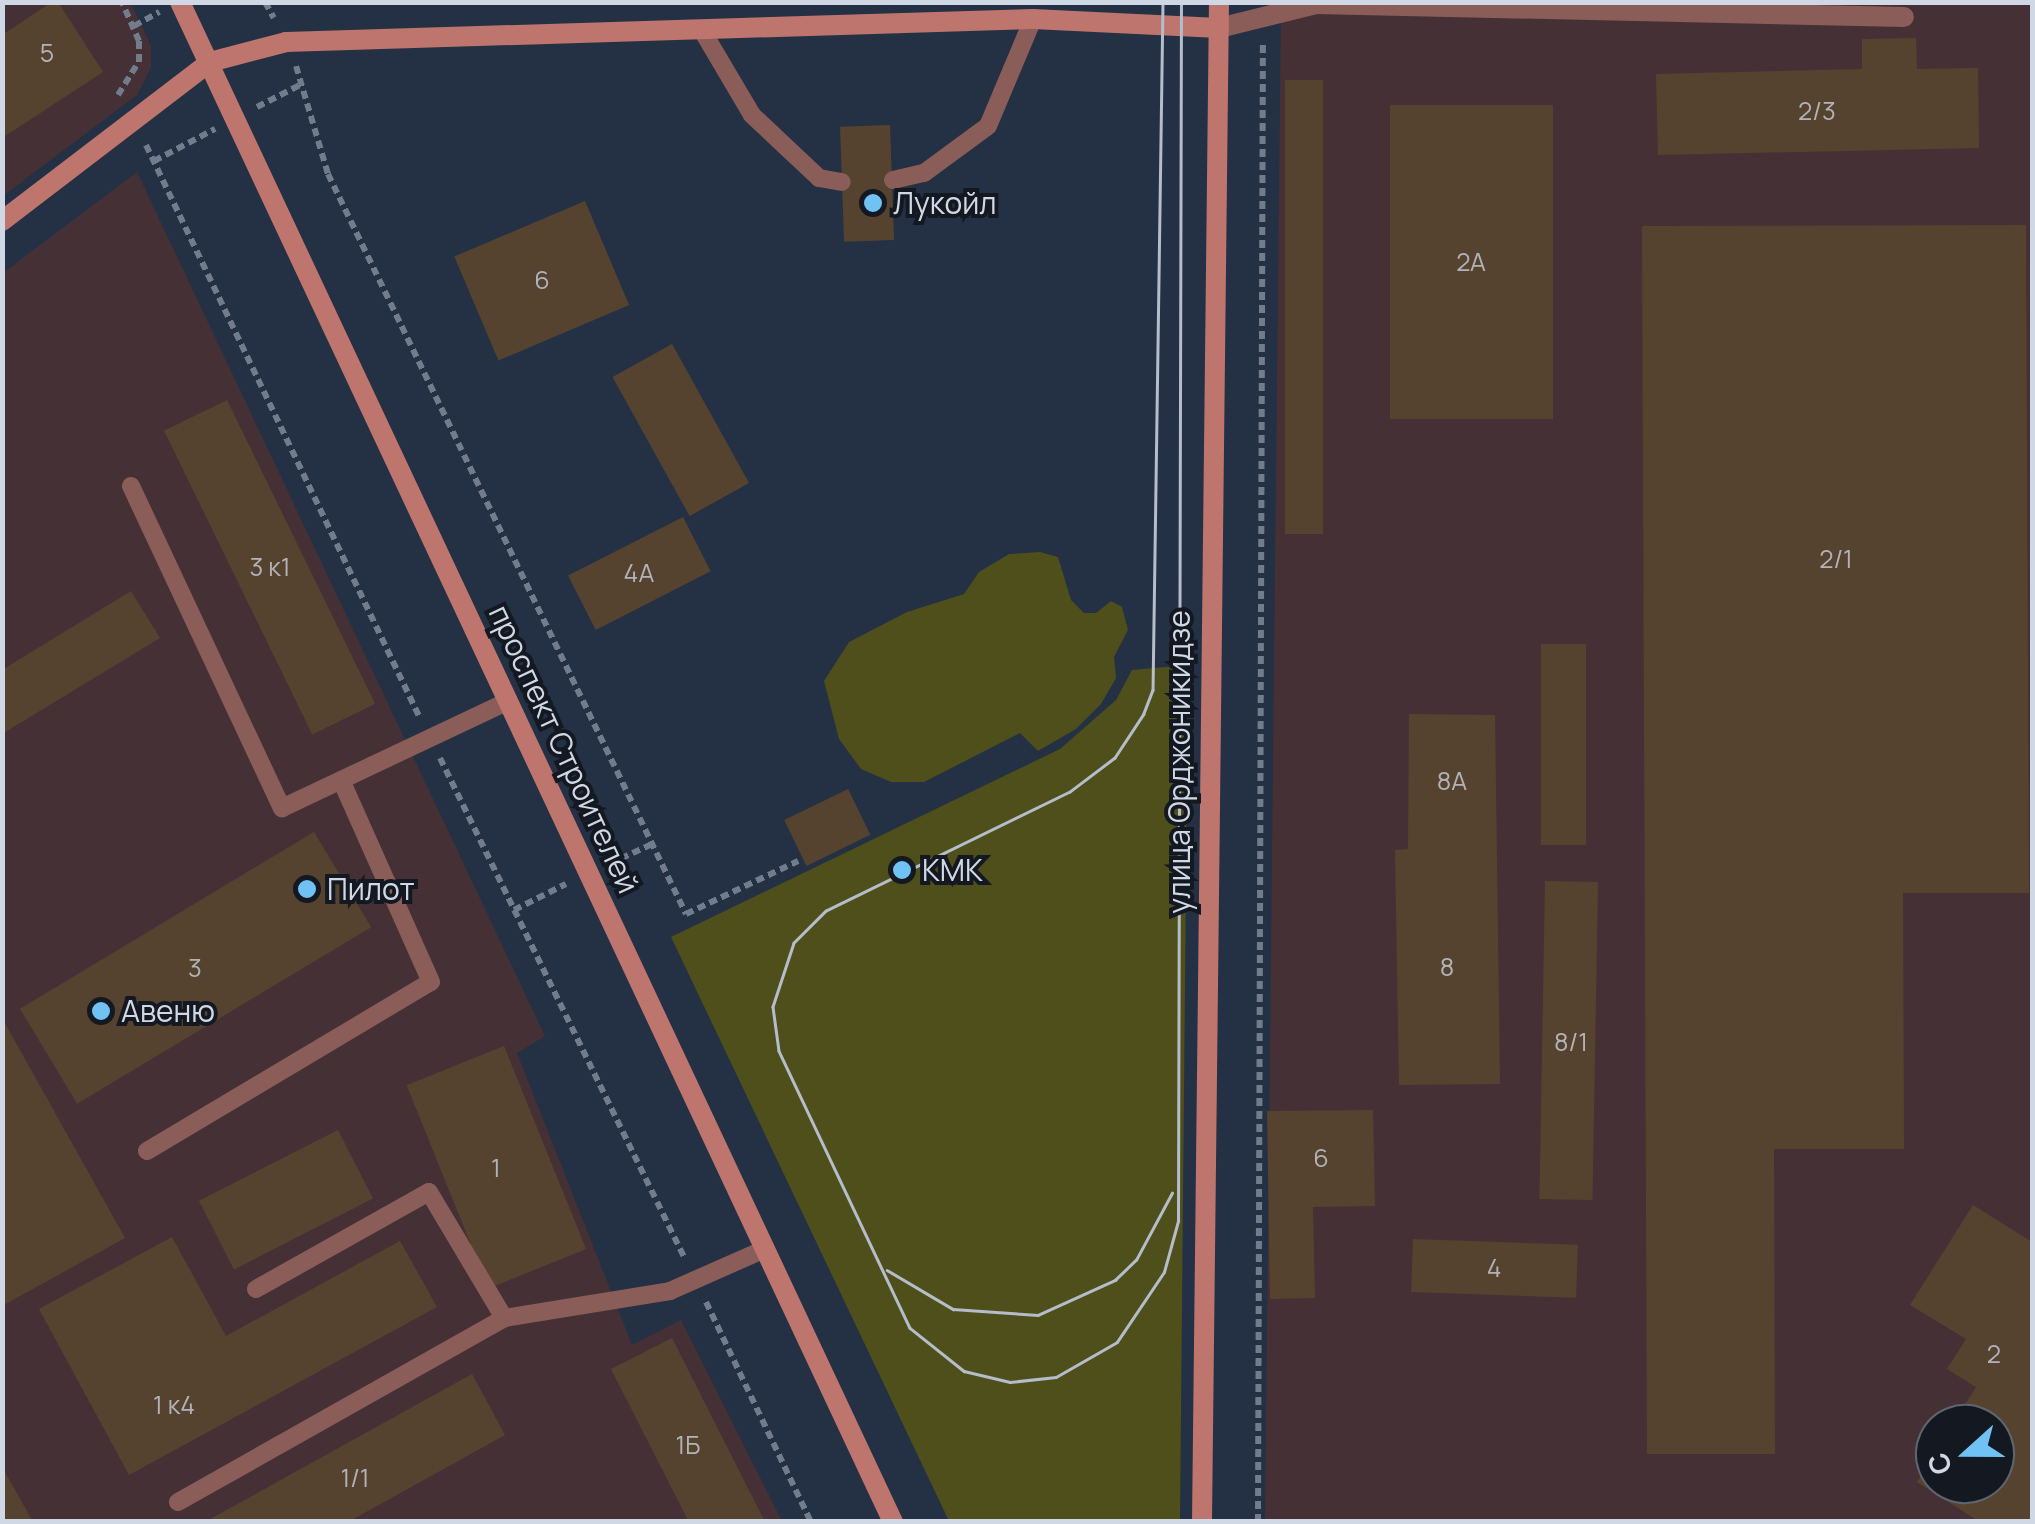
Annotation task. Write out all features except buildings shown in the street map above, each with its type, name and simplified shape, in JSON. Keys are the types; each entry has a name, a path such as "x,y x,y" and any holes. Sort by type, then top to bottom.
{"street":[{"name":"проспект Строителей","path":"180,2 894,1522"},
{"name":"улица Орджоникидзе","path":"1202,1522 1219,2"},
{"path":"2,221 210,62 286,42 702,32 1128,12 1218,28 1316,4 1904,18"}],"lane":[{"path":"893,180 924,173 988,126 1033,19"},
{"path":"702,32 752,115 819,178 842,182"},
{"path":"130,486 282,808 508,701"},
{"path":"147,1151 430,982 341,780"},
{"path":"256,1289 430,1192 504,1318"},
{"path":"178,1502 504,1318 670,1291 765,1249"}],"path":[{"path":"265,2 286,42 328,174 686,914 798,861"},
{"path":"1258,1522 1263,17"}],"shaded area":[{"path":"3,3 131,3 151,46 151,67 137,95 3,196"},
{"path":"1281,3 2032,3 2032,1521 1265,1521"},
{"path":"137,172 545,1036 517,1053 632,1345 681,1320 782,1521 3,1522 3,273"},
{"path":"1040,552 1058,557 1071,600 1084,613 1096,613 1111,601 1122,607 1128,630 1114,657 1116,678 1101,704 1076,729 1038,751 1020,733 924,782 891,782 861,769 839,739 824,681 849,642 907,612 964,594 979,572 1009,554"},
{"path":"1188,665 1180,1521 949,1521 671,937 1060,749 1116,700 1132,670"}],"tram line":[{"path":"1163,2 1153,690 1144,714 1115,758 1070,792 826,911 794,943 773,1007 779,1051 910,1328 964,1371 1010,1382 1056,1377 1117,1342 1164,1272 1178,1221 1181,2"},
{"path":"887,1270 953,1309 1038,1315 1115,1280 1136,1260 1172,1193"}],"place":[{"name":"Лукойл","path":"873,203"},
{"name":"КМК","path":"902,870"},
{"name":"Пилот","path":"307,889"},
{"name":"Авеню","path":"101,1011"}]}
